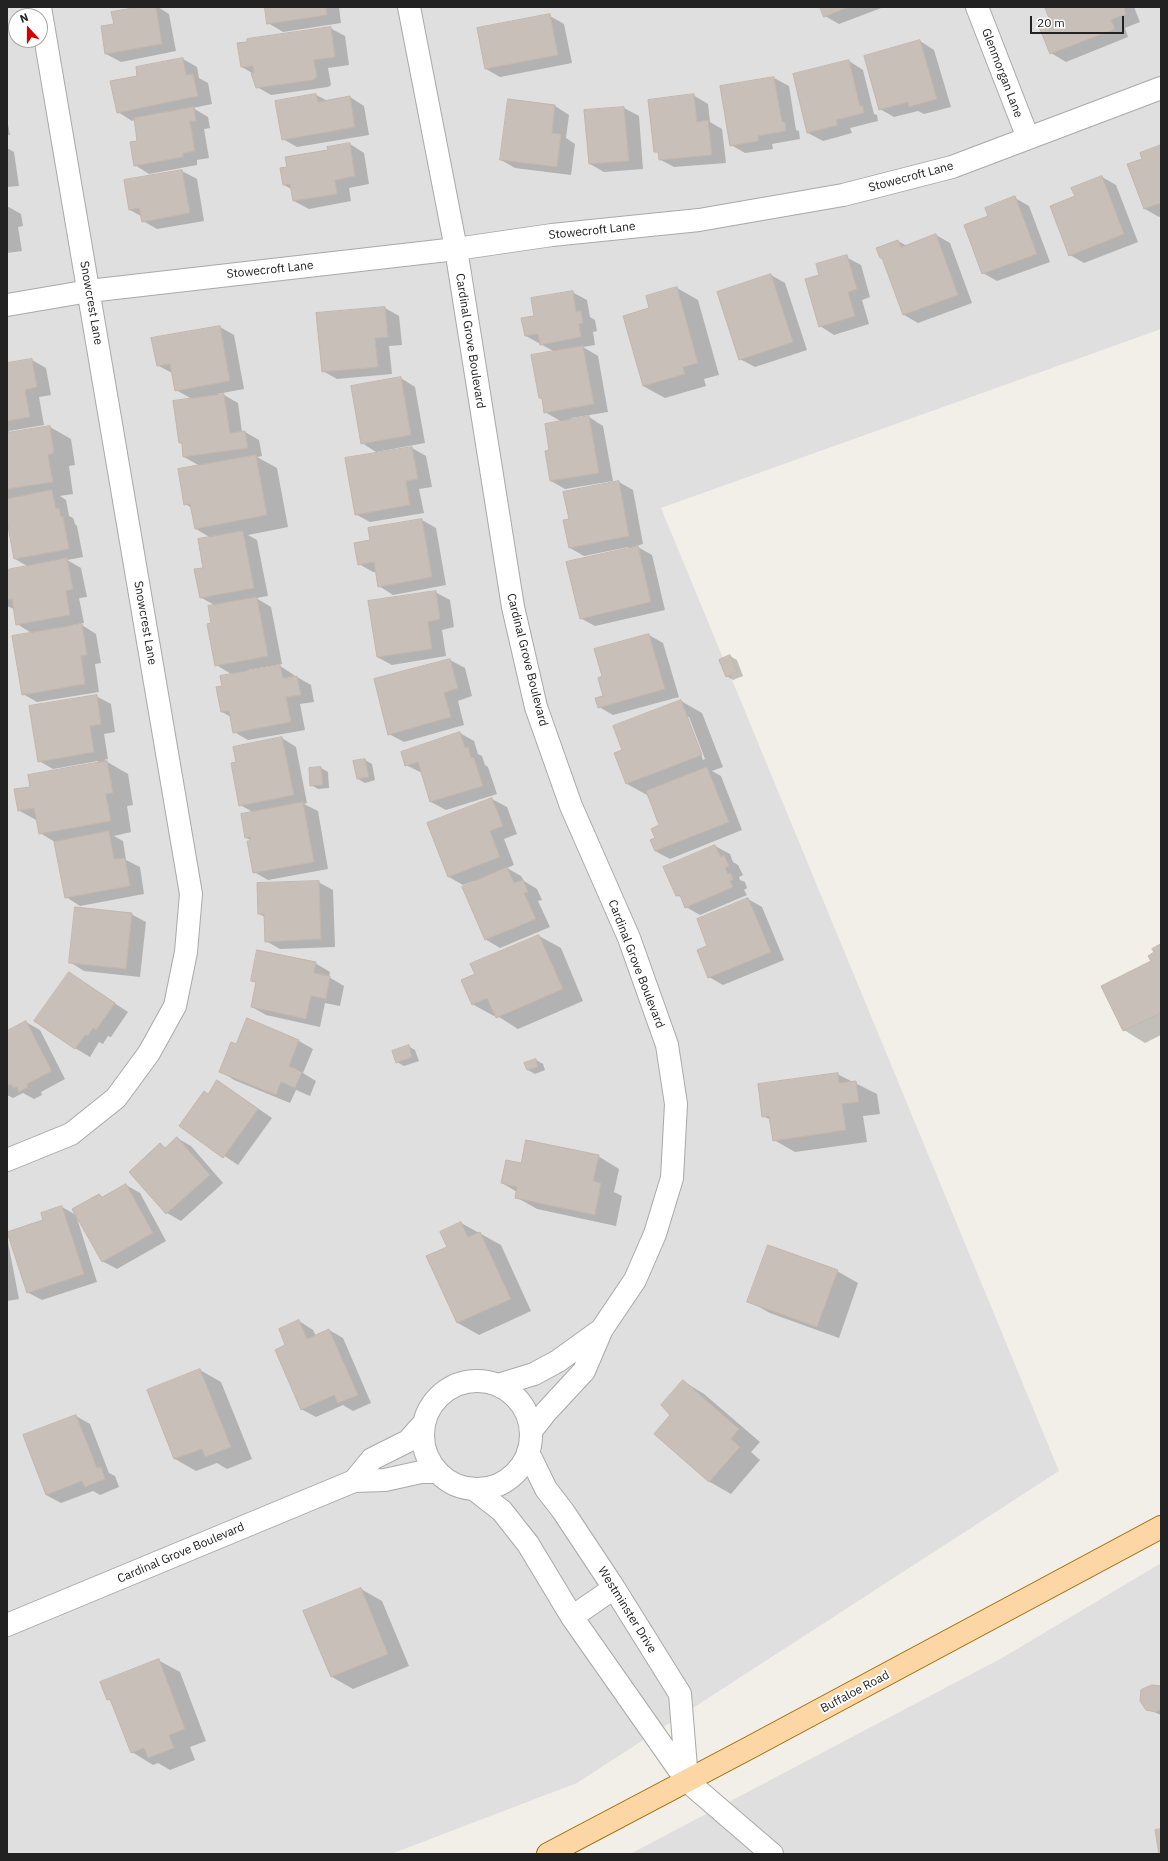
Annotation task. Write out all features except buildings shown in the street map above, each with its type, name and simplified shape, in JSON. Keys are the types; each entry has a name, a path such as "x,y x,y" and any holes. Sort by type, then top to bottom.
{"main road":[{"name":"Buffaloe Road","path":"548,1854 1161,1527"}],"street":[{"name":"Snowcrest Lane","path":"7,1160 71,1134 116,1098 149,1053 175,1006 186,952 191,894 40,7"},
{"name":"Cardinal Grove Boulevard","path":"409,7 456,249 513,607 536,707 571,806 632,945 667,1045 676,1104 672,1178 655,1234 635,1280 602,1329 584,1371 546,1412 531,1431"},
{"name":"Glenmorgan Lane","path":"977,7 1028,138"},
{"name":"Stowecroft Lane","path":"7,304 89,290 456,249 552,235 700,220 843,195 952,167 1161,88"},
{"name":"Cardinal Grove Boulevard","path":"498,1385 534,1374 558,1361 602,1329"},
{"name":"Cardinal Grove Boulevard","path":"483,1381 498,1385 511,1392 521,1403 528,1416 531,1431 528,1452 520,1468 507,1479 491,1487 474,1489 461,1486 438,1472 428,1458 423,1441 424,1423 430,1408 439,1396 452,1387 467,1382 483,1381"},
{"name":"Cardinal Grove Boulevard","path":"354,1481 372,1460 408,1441 424,1423"},
{"name":"Westminster Drive","path":"528,1452 546,1489 563,1511 614,1588 680,1694 687,1781"},
{"name":"Cardinal Grove Boulevard","path":"7,1625 354,1481 385,1480 421,1472 438,1472"},
{"path":"474,1489 502,1510 528,1544 572,1617 687,1781 772,1854"},
{"path":"572,1617 614,1588"}],"shaded area":[{"path":"7,7 1161,7 1161,329 661,508 1059,1471 577,1783 391,1854 7,1854"},
{"path":"1161,1563 1161,1854 630,1854 1002,1658"}]}
